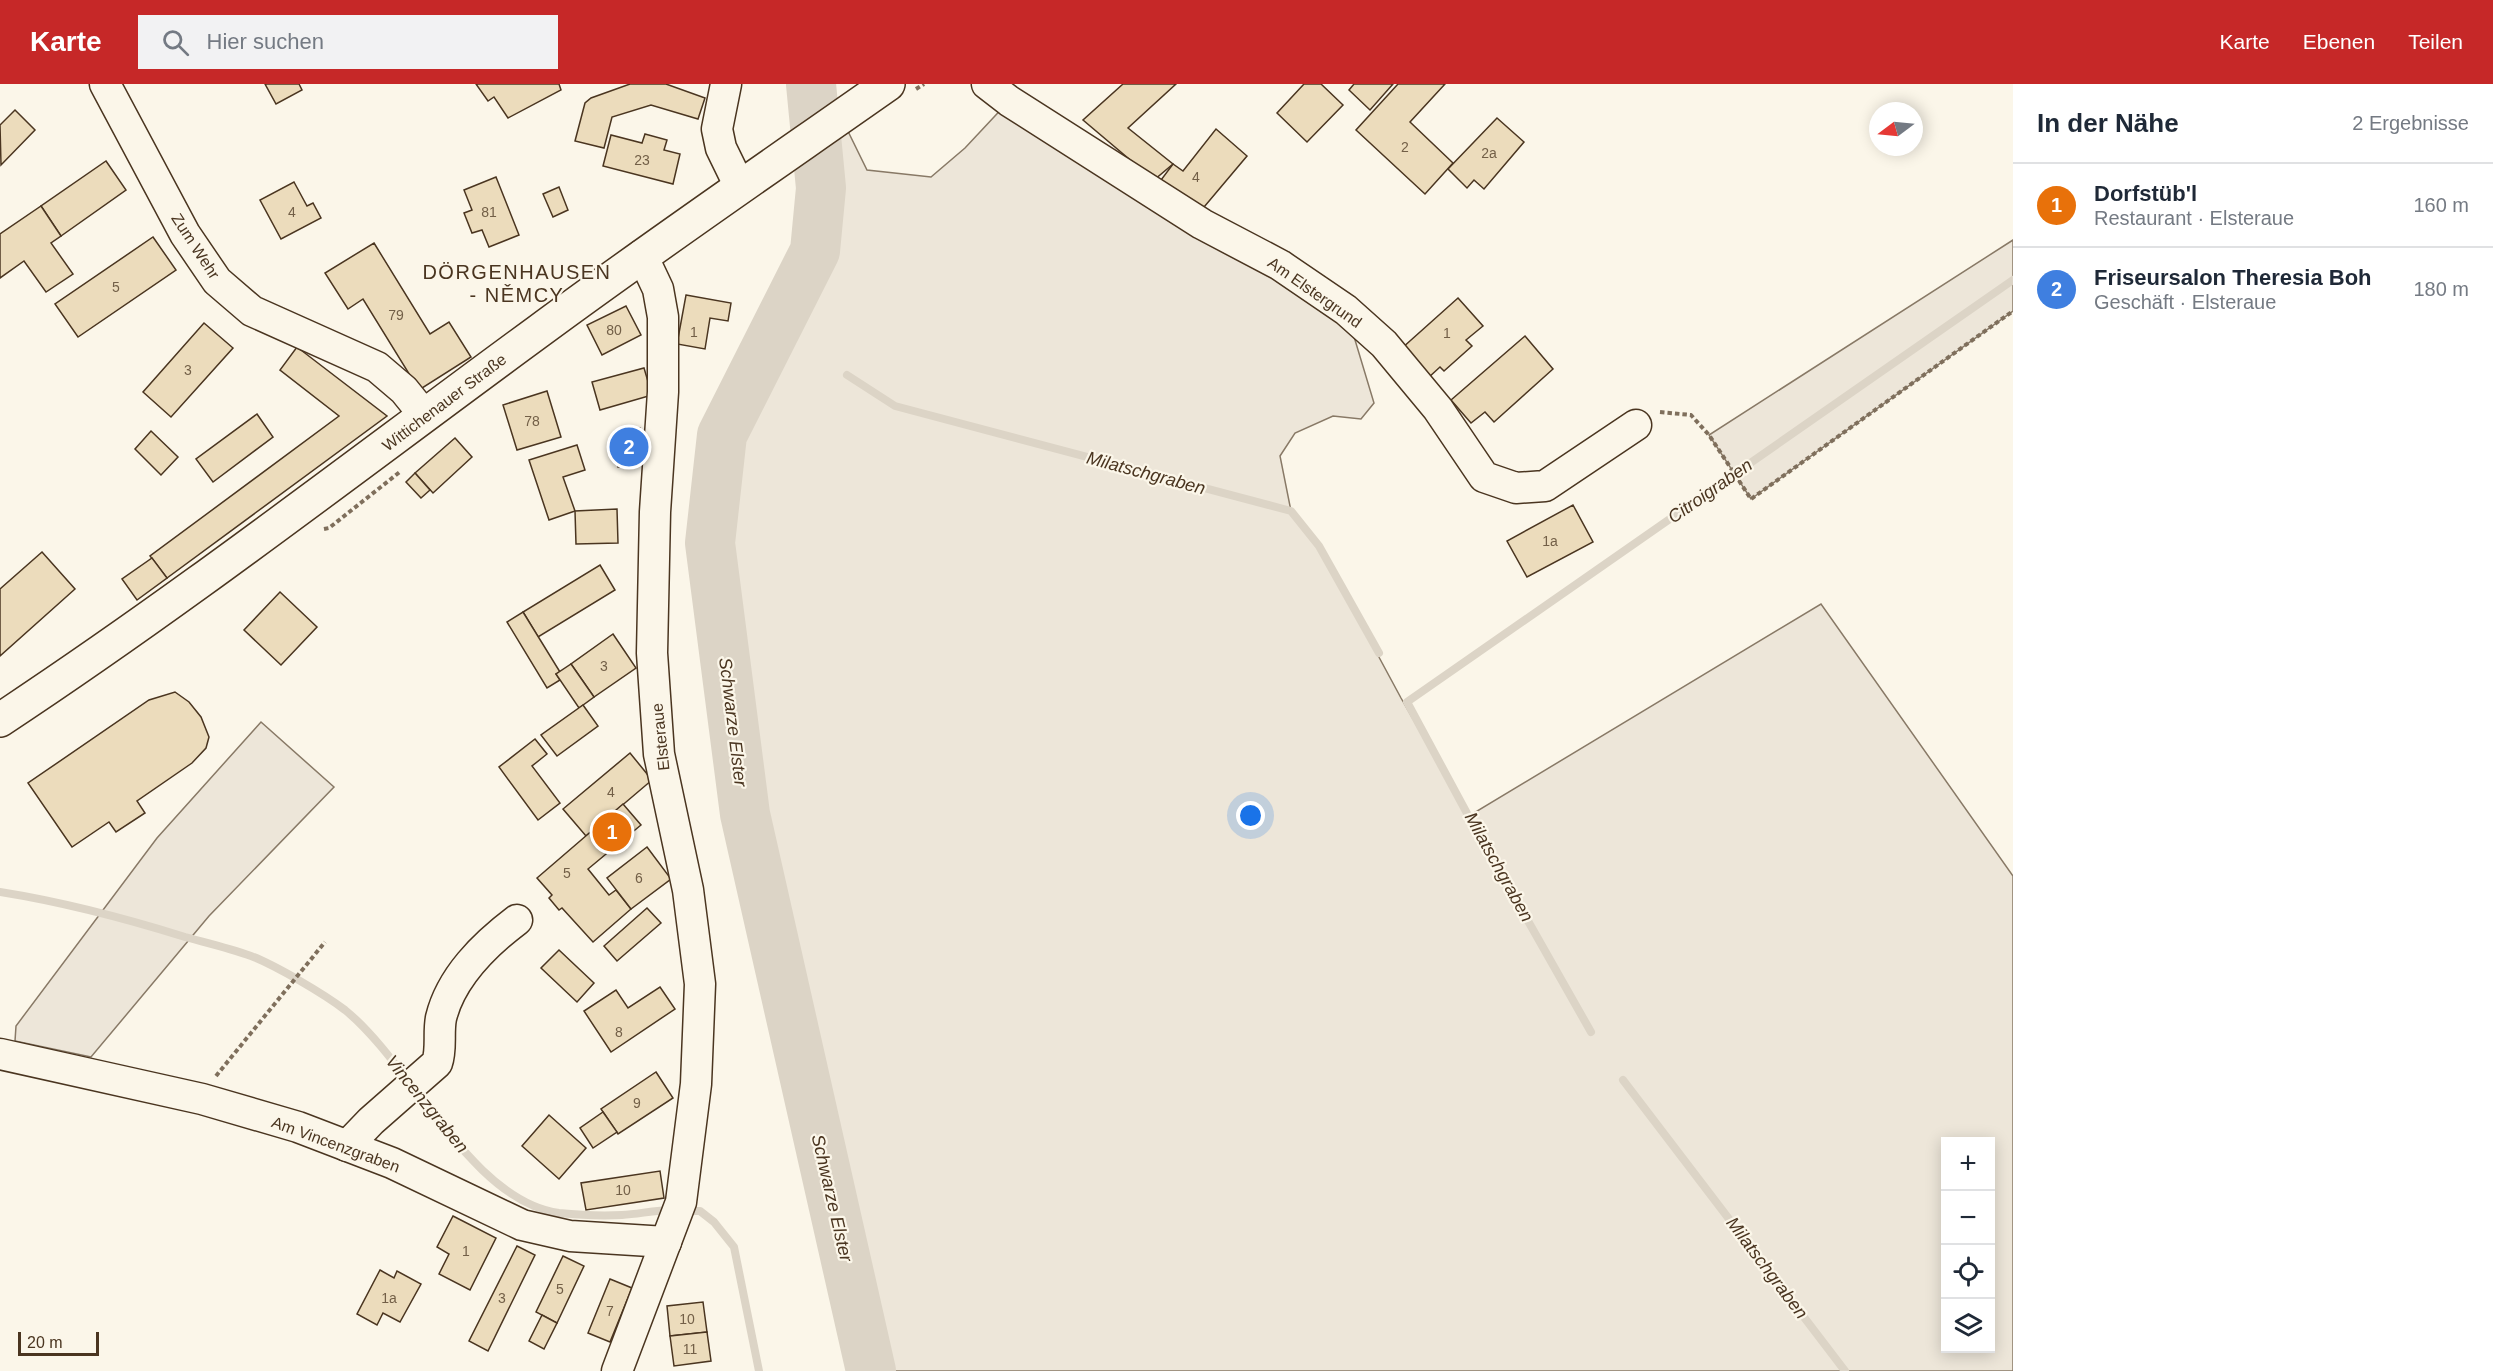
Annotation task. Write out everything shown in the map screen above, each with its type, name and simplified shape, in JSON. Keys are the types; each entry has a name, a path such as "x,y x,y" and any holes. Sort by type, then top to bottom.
{"main road":[{"name":"Wittichenauer Straße","path":"0,720 160,609 642,255 888,84"}],"street":[{"name":"Zum Wehr","path":"105,84 185,234 218,281 252,311 377,367 404,390 424,416"},
{"path":"726,84 717,129 721,148 740,187"},
{"name":"Am Elstergrund","path":"987,84 1009,101 1192,218 1280,265 1346,310 1384,344 1425,393 1484,477 1516,488 1545,486 1636,425"},
{"name":"Elsteraue","path":"642,255 658,289 663,317 663,392 655,512 652,653 659,753 688,890 700,984 696,1084 675,1221"},
{"path":"347,1146 371,1121 436,1064 440,1055 441,1022 453,985 496,936 517,920"},
{"name":"Am Vincenzgraben","path":"0,1054 202,1099 298,1127 392,1162 522,1225 570,1236 675,1221"},
{"path":"617,1371 675,1221"}],"path":[{"path":"1636,425 1662,411 1691,415 1709,435 1751,499 2013,311"},
{"path":"202,1099 222,1066 325,942"}],"shaded area":[{"path":"1009,101 1346,310 1374,403 1361,419 1333,416 1295,433 1280,456 1291,511 1319,546 1401,698 1469,816 1821,604 2013,876 2013,1371 871,1371 745,814 710,543 722,435 815,251 821,188 814,136 841,117 867,170 931,177 965,148"},
{"path":"2013,240 2013,311 1751,499 1709,435"},
{"path":"261,722 334,787 209,916 91,1057 15,1041 16,1026 157,838"}],"building":[{"path":"265,84 299,84 302,90 276,104"},
{"path":"476,84 559,84 561,90 508,118 494,97 488,101"},
{"path":"630,84 666,84 705,98 698,119 651,105 612,117 604,148 575,141 585,103 591,98"},
{"path":"1123,84 1176,84 1128,128 1173,164 1154,180 1083,120"},
{"path":"1304,84 1321,84 1343,105 1307,142 1277,113"},
{"path":"1354,84 1393,84 1370,110 1349,90"},
{"path":"1398,84 1445,84 1410,122 1453,163 1425,194 1356,130"},
{"path":"15,110 35,130 1,165 0,125"},
{"path":"1497,118 1524,142 1484,189 1474,180 1467,188 1448,169"},
{"path":"1216,129 1247,156 1199,213 1158,184 1173,164 1183,171"},
{"path":"645,134 667,140 664,150 680,154 673,184 603,166 611,135 642,143"},
{"path":"106,161 126,190 61,236 41,206"},
{"path":"496,177 519,235 489,247 482,230 472,233 464,213 472,210 464,190"},
{"path":"294,182 307,206 313,203 321,218 281,239 260,200"},
{"path":"559,187 568,210 553,217 543,194"},
{"path":"41,206 61,236 51,243 73,274 46,292 24,261 0,278 0,234"},
{"path":"153,237 176,270 78,337 55,304"},
{"path":"374,243 430,334 449,322 471,357 419,390 363,299 348,309 325,273"},
{"path":"686,295 731,303 728,321 710,318 705,349 677,344"},
{"path":"1458,298 1483,326 1466,340 1472,346 1444,371 1440,367 1428,378 1401,349"},
{"path":"626,306 641,335 602,355 587,325"},
{"path":"204,323 233,348 171,417 143,392"},
{"path":"1525,336 1553,369 1494,422 1485,412 1471,423 1451,400"},
{"path":"297,347 387,416 167,578 150,556 339,416 280,370"},
{"path":"644,368 652,395 600,410 592,382"},
{"path":"547,391 561,437 517,450 503,405"},
{"path":"257,414 273,437 213,482 196,459"},
{"path":"640,428 643,465 618,467 615,431"},
{"path":"151,431 178,457 161,475 135,449"},
{"path":"455,438 472,457 433,493 415,473"},
{"path":"577,445 585,470 563,477 575,511 549,520 529,460"},
{"path":"415,473 430,490 421,498 406,482"},
{"path":"1573,505 1593,542 1527,577 1507,541"},
{"path":"617,509 618,543 576,544 575,511"},
{"path":"42,552 75,589 0,656 0,589"},
{"path":"152,558 167,578 137,600 122,579"},
{"path":"600,565 615,590 538,637 523,612"},
{"path":"280,592 317,627 281,665 244,630"},
{"path":"523,612 560,672 556,674 560,680 547,688 507,622"},
{"path":"613,634 636,668 594,697 571,664"},
{"path":"571,664 594,697 579,708 556,674"},
{"path":"175,692 189,702 201,717 209,737 206,748 192,763 137,801 145,813 116,832 109,822 72,847 28,783 149,700"},
{"path":"583,705 598,726 557,756 541,735"},
{"path":"535,739 547,754 532,766 560,803 538,820 499,767"},
{"path":"630,753 652,780 586,836 563,809"},
{"path":"623,804 641,825 588,869 609,895 616,890 631,909 593,942 562,908 559,910 549,898 552,895 537,878"},
{"path":"647,847 671,879 631,909 607,878"},
{"path":"647,908 661,923 617,961 604,946"},
{"path":"559,950 594,983 577,1002 541,968"},
{"path":"660,987 675,1009 611,1052 584,1011 616,990 628,1008"},
{"path":"656,1072 673,1098 618,1134 601,1109"},
{"path":"603,1112 617,1132 593,1148 580,1128"},
{"path":"549,1115 586,1148 559,1179 522,1146"},
{"path":"660,1171 664,1198 586,1210 581,1183"},
{"path":"453,1216 496,1238 470,1290 439,1274 449,1254 437,1247"},
{"path":"517,1246 535,1255 488,1351 469,1341"},
{"path":"563,1256 584,1266 557,1323 536,1312"},
{"path":"380,1270 394,1278 397,1271 421,1284 400,1322 383,1313 377,1325 357,1314"},
{"path":"610,1279 632,1288 610,1342 588,1333"},
{"path":"703,1302 707,1332 670,1336 667,1306"},
{"path":"542,1315 557,1323 544,1349 529,1341"},
{"path":"707,1332 711,1361 674,1366 670,1336"}],"waterway":[{"name":"Schwarze Elster","path":"811,84 821,188 815,251 722,435 710,543 745,814 871,1371"},
{"name":"Citroigraben","path":"1591,1032 1469,817 1407,702 2013,280"},
{"name":"Milatschgraben","path":"847,375 895,406 1291,511 1319,546 1379,653"},
{"name":"Vincenzgraben","path":"0,892 93,911 226,948 261,960 299,980 345,1010 370,1033 470,1157 498,1184 527,1203 559,1213 582,1215 622,1215 672,1210"},
{"name":"Milatschgraben","path":"1623,1080 1845,1371"},
{"name":"Vincenzgraben","path":"685,1211 700,1211 714,1222 734,1247 759,1371"}],"place":[{"name":"Friseursalon Theresia Boh","path":"629,447"},
{"name":"Dorfstüb'l","path":"612,832"}],"district":[{"name":"DÖRGENHAUSEN - NĚMCY","path":"517,284"}]}
